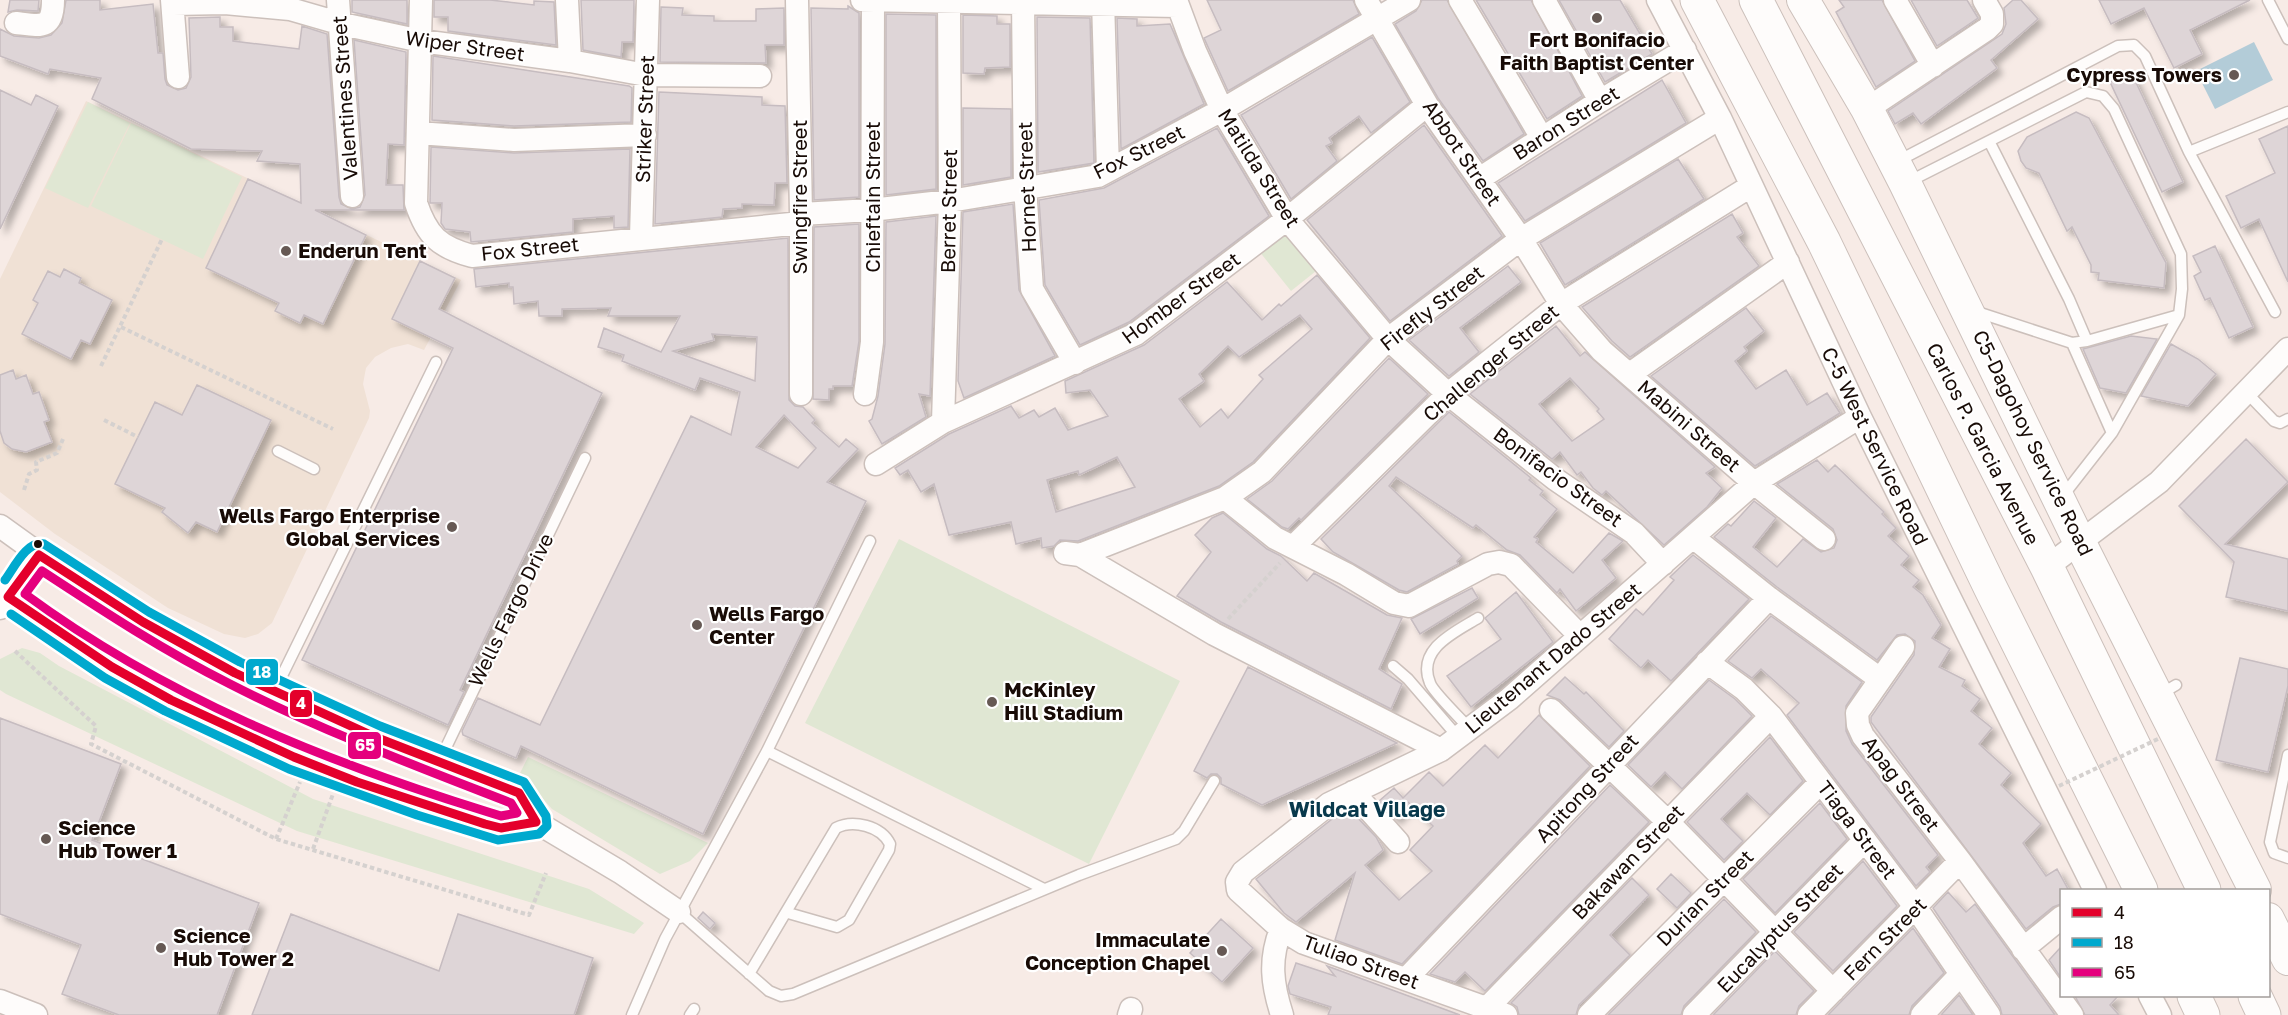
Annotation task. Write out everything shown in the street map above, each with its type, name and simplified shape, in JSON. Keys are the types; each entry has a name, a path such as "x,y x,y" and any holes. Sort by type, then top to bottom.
{"main road":[{"path":"1697,0 1824,242 1990,587 2140,889"},
{"name":"Carlos P. Garcia Avenue","path":"1756,0 2047,567 2203,889"},
{"name":"C5-Dagohoy Service Road","path":"1803,0 1867,109 1900,172 2080,543 2167,690 2254,889"},
{"path":"2270,923 2288,959"},
{"path":"2194,997 2203,1015"},
{"path":"2255,997 2264,1015"}],"street":[{"path":"16,23 33,25 47,23 53,13 53,0"},
{"name":"Valentines Street","path":"338,0 342,24 352,196"},
{"name":"Fox Street","path":"420,0 421,41 416,203 422,221 433,238 453,251 472,256 950,201 1025,187 1086,179 1108,171 1222,110 1372,9 1409,0"},
{"path":"567,0 570,61"},
{"name":"Striker Street","path":"641,237 648,0"},
{"name":"Swingfire Street","path":"797,0 801,394"},
{"path":"870,0 1177,3"},
{"name":"Chieftain Street","path":"865,394 872,342 870,0"},
{"path":"1460,0 1542,138"},
{"path":"1544,0 1600,101"},
{"name":"C-5 West Service Road","path":"1658,0 1720,118 1860,417 2095,889"},
{"path":"1895,0 1934,66"},
{"path":"1867,109 1934,66 1992,24 1992,14 1984,0"},
{"name":"Berret Street","path":"944,422 950,201 949,1"},
{"path":"172,2 178,77"},
{"name":"Wiper Street","path":"172,2 259,5 290,9 342,24 421,41 570,61 646,75 760,76"},
{"name":"Hornet Street","path":"1023,2 1025,187 1032,290 1075,363"},
{"path":"1103,3 1108,171"},
{"name":"Matilda Street","path":"1177,3 1222,110 1287,219 1388,339 1448,394"},
{"name":"Abbot Street","path":"1372,9 1427,105 1521,239 1561,304"},
{"name":"Baron Street","path":"1479,179 1600,101 1685,50"},
{"name":"Homber Street","path":"876,464 944,422 1136,334 1287,219 1427,105"},
{"name":"Firefly Street","path":"1214,634 1072,554 1225,498 1262,472 1388,339 1521,239 1720,118"},
{"path":"418,133 514,140 645,135"},
{"name":"Challenger Street","path":"1294,546 1448,394 1561,304 1752,186"},
{"path":"1630,374 1788,262"},
{"name":"Mabini Street","path":"1561,304 1602,351 1754,483 1824,539"},
{"path":"2047,567 2159,482 2288,349"},
{"name":"Bonifacio Street","path":"1448,394 1555,479 1634,533 1663,564"},
{"name":"Lieutenant Dado Street","path":"1237,882 1243,872 1329,804 1457,739 1694,538 1754,483 1860,417"},
{"path":"1225,498 1275,538 1294,546 1394,603 1409,606 1488,564 1499,562 1511,565 1580,636"},
{"path":"0,526 39,555 143,622 274,692 375,737 519,793 536,822 620,872 679,912"},
{"path":"1694,538 1769,598 1880,679"},
{"path":"39,555 3,599 129,677 210,721 340,777 425,806 501,828 536,822"},
{"name":"Apitong Street","path":"1406,979 1769,598"},
{"path":"1214,634 1457,739"},
{"name":"Apag Street","path":"1903,647 1857,713 1858,725 1863,736 1960,861 2072,1015"},
{"name":"Tiaga Street","path":"1707,662 1744,689 1772,716 1916,908 1989,1015"},
{"path":"1551,710 1667,821 1777,931 1833,991"},
{"name":"Bakawan Street","path":"1496,1012 1667,821 1772,716"},
{"name":"Durian Street","path":"1589,1015 1821,782"},
{"path":"1353,792 1398,842"},
{"name":"Eucalyptus Street","path":"1694,1015 1865,840"},
{"name":"Fern Street","path":"1809,1015 1960,861"},
{"name":"Tuliao Street","path":"1237,882 1238,890 1281,929 1304,943 1496,1012"},
{"path":"2023,949 2060,918"},
{"path":"1281,929 1275,946 1272,967 1274,988 1282,1015"},
{"path":"1922,1015 1961,974"},
{"path":"2151,997 2160,1015"},
{"path":"0,1001 36,1015"}],"lane":[{"path":"2268,0 2288,39"},
{"path":"1900,172 2118,46 2134,45 2145,56 2189,152 2275,312"},
{"path":"1900,172 1989,141 2086,92 2103,96 2114,109 2181,254 2182,289 2179,315 2112,433 2060,500"},
{"path":"2189,152 2288,111"},
{"path":"1989,141 2069,299 2087,341"},
{"path":"1968,309 2072,344 2179,315"},
{"path":"2072,344 2112,433"},
{"path":"274,692 436,362"},
{"path":"2246,392 2274,422 2280,423 2288,419"},
{"path":"278,451 314,469"},
{"name":"Wells Fargo Drive","path":"439,762 585,458"},
{"path":"632,1015 651,969 679,912 767,751 870,541"},
{"path":"1457,739 1430,683 1428,663 1433,650 1442,639 1478,618"},
{"path":"1393,666 1408,679 1457,739"},
{"path":"767,751 1044,889"},
{"path":"2288,755 2270,842 2274,852 2288,858"},
{"path":"679,912 769,991 781,996 793,994 1044,889 1176,839 1184,831 1215,781"},
{"path":"749,974 788,913 836,828 855,823 869,827 888,839 889,850 849,920 837,927 788,913"}],"path":[{"path":"101,366 162,239"},
{"path":"120,327 333,429"},
{"path":"104,420 138,437"},
{"path":"24,490 29,474 37,470 36,462 57,453 63,439"},
{"path":"1214,634 1294,546"},
{"path":"15,651 96,726 91,744 276,839 529,915 546,873"},
{"path":"2059,786 2160,738"},
{"path":"276,839 308,764"},
{"path":"313,849 340,777"}],"shaded area":[{"path":"86,101 461,280 424,350 408,344 391,348 375,357 366,368 363,384 370,411 369,418 272,623 258,634 245,638 224,634 168,608 55,534 0,492 0,279"}],"green space":[{"path":"88,102 130,123 88,208 45,188"},
{"path":"131,123 242,177 203,259 91,206"},
{"path":"1289,227 1321,267 1291,291 1259,251"},
{"name":"McKinley Hill Stadium","path":"899,539 1180,681 1089,864 805,723"},
{"path":"22,648 40,653 59,666 313,799 589,889 644,923 634,934 297,831 6,694 0,690 0,659"},
{"path":"528,757 708,843 690,861 660,874 552,809 520,773"}],"water":[{"name":"Cypress Towers","path":"2254,42 2273,80 2215,109 2196,71"}],"building":[{"path":"10,0 39,0 38,11 8,12"},
{"path":"66,0 100,0 100,10 153,4 158,53 163,53 165,79 167,85 178,90 186,88 191,77 189,18 220,17 220,27 233,27 233,41 299,49 302,26 327,34 339,197 341,204 352,209 360,207 365,195 354,40 406,52 404,145 388,144 386,185 403,185 404,210 315,210 366,235 323,324 304,315 300,323 275,311 279,303 206,268 248,179 301,203 300,164 257,161 262,151 191,149 92,99 101,78 50,69 48,74 0,56 0,29 14,36 39,38 51,35 62,23"},
{"path":"352,0 407,0 407,24 352,12"},
{"path":"434,0 490,0 534,5 534,1 554,2 556,45 448,31 448,17 434,17"},
{"path":"581,0 634,0 633,42 622,42 621,57 583,50"},
{"path":"1207,0 1353,0 1359,14 1228,91 1204,38 1221,30"},
{"path":"1422,0 1447,0 1524,134 1483,161 1438,98 1395,24 1416,11"},
{"path":"1476,0 1531,0 1582,96 1547,119"},
{"name":"Fort Bonifacio Faith Baptist Center","path":"1559,0 1620,0 1652,54 1605,82"},
{"path":"1839,0 1882,0 1915,61 1876,87 1836,12 1844,7"},
{"path":"1911,0 1967,0 1978,18 1937,46"},
{"path":"2013,0 2021,0 2038,19 1991,60 1997,68 1921,124 1913,113 1895,124 1888,111 2002,34 2006,24 2004,8"},
{"path":"2099,0 2250,0 2190,30 2202,54 2174,68 2144,8 2111,24"},
{"path":"848,6 859,13 859,197 814,200 811,8 848,9"},
{"path":"661,7 683,8 682,15 714,16 714,21 756,21 756,9 784,8 784,45 765,45 766,63 660,62"},
{"path":"886,14 936,15 936,189 886,195"},
{"path":"963,15 997,16 997,24 1010,24 1010,67 985,68 984,74 963,73"},
{"path":"1037,17 1090,18 1094,163 1038,172"},
{"path":"1117,18 1137,19 1137,26 1170,24 1204,104 1121,149"},
{"path":"1372,37 1410,102 1371,133 1359,116 1329,138 1332,143 1326,146 1337,161 1291,199 1241,115"},
{"path":"433,56 629,86 632,88 631,122 514,126 432,120"},
{"path":"2131,72 2183,182 2162,192 2110,82"},
{"path":"1662,80 1686,123 1525,221 1498,183"},
{"path":"0,90 31,105 36,95 58,106 0,229"},
{"path":"659,92 762,97 762,105 785,106 787,183 775,183 774,205 742,204 742,208 723,209 722,217 655,224"},
{"path":"963,108 1011,109 1011,177 963,185"},
{"path":"2076,112 2089,118 2166,263 2164,288 2098,280 2099,273 2091,272 2091,265 2072,227 2067,231 2039,173 2026,168 2021,161 2018,151 2027,137"},
{"path":"1424,125 1502,236 1390,321 1307,220"},
{"path":"2288,126 2288,282 2259,219 2241,228 2226,196 2275,173 2259,139"},
{"path":"1217,128 1269,216 1129,322 1080,345 1045,285 1039,200 1104,188"},
{"path":"431,147 514,153 630,149 628,227 614,228 614,216 573,219 573,232 471,242 470,232 445,229 441,223 442,203 430,203"},
{"path":"1678,159 1704,199 1565,285 1540,243"},
{"path":"1013,204 1019,290 1055,356 964,398 958,381 963,212"},
{"path":"1732,214 1743,233 1737,237 1759,266 1630,357 1612,341 1582,307"},
{"path":"936,216 930,396 919,394 926,417 882,444 869,421 872,419 878,396 885,344 886,222"},
{"path":"859,224 859,341 852,386 833,386 833,389 829,389 829,400 813,399 814,227"},
{"name":"Wells Fargo Center","path":"788,238 789,400 795,406 803,407 815,420 812,423 839,447 846,439 858,449 827,482 866,501 703,834 521,746 516,758 463,735 462,731 478,698 540,725 691,416 731,435 740,392 700,378 695,390 622,361 624,355 598,347 604,328 661,352 680,316 608,316 611,308 562,309 562,316 539,316 538,301 514,304 513,287 509,287 509,283 476,287 474,269","holes":["712,334 757,337 755,381 673,351 714,340","784,415 816,448 798,468 756,447"]},
{"path":"2215,246 2253,327 2229,338 2210,298 2205,300 2194,276 2201,272 2193,256"},
{"name":"Wells Fargo Enterprise Global Services","path":"420,261 455,278 439,309 602,393 460,690 464,692 448,725 302,660 453,348 392,319"},
{"path":"1508,266 1521,282 1460,328 1479,352 1449,376 1409,340"},
{"path":"64,269 81,278 79,283 112,300 90,344 81,340 71,359 22,334 38,303 33,300 48,271 60,277"},
{"path":"1317,275 1370,338 1253,462 1219,486 1078,541 1060,540 1054,546 1042,548 1041,538 1016,544 1011,522 949,535 934,484 921,492 908,470 900,475 895,468 949,434 1011,406 1019,418 1034,410 1039,417 1055,408 1068,430 1108,416 1090,390 1066,393 1065,381 1144,345 1227,282 1262,320 1279,304 1281,306","holes":["1300,315 1312,329 1259,375 1263,379 1228,418 1221,409 1200,427 1179,399 1204,381 1199,374 1228,346 1239,357","1117,457 1135,487 1056,512 1047,480 1078,471 1079,475"]},
{"path":"1746,308 1764,331 1744,347 1747,351 1735,361 1756,389 1786,370 1807,405 1827,393 1840,413 1755,466 1651,376"},
{"path":"1556,326 1580,356 1585,352 1715,467 1706,473 1722,488 1707,507 1664,545 1606,491 1602,495 1593,488 1581,472 1577,475 1560,452 1552,459 1470,394","holes":["1570,378 1599,409 1597,411 1604,419 1572,441 1539,404"]},
{"path":"2131,336 2157,339 2126,393 2100,388 2083,349"},
{"path":"2171,344 2198,359 2216,374 2188,406 2141,396"},
{"path":"1389,358 1428,394 1301,520 1299,518 1288,529 1282,527 1247,499 1272,481"},
{"path":"13,370 16,379 26,375 33,394 39,392 49,420 44,422 52,442 26,452 12,449 4,443 0,431 0,375"},
{"path":"197,385 271,420 217,532 196,522 188,533 162,512 165,508 115,484 155,402 182,415"},
{"path":"1449,412 1531,478 1529,480 1543,491 1540,495 1557,509 1534,537 1538,539 1536,542 1573,573 1609,533 1623,541 1602,560 1616,578 1576,611 1560,589 1557,593 1520,555 1507,550 1476,525 1473,528 1396,477 1389,486 1462,556 1457,561 1458,564 1407,592 1399,590 1333,552 1321,539"},
{"path":"2246,439 2288,482 2225,544 2288,559 2288,611 2226,597 2234,562 2179,506"},
{"path":"1817,460 1828,472 1835,465 1884,512 1882,514 1896,528 1888,536 1909,556 1901,565 1919,580 1913,587 1923,595 1941,625 1932,638 1950,649 1939,667 1965,680 1962,686 1980,699 1971,711 1992,728 1979,744 2011,773 2001,785 2041,824 2023,843 2046,876 2057,869 2068,889 2060,889 2060,904 2053,907 2026,929 1871,722 1871,717 1914,655 1915,641 1905,634 1897,635 1877,660 1777,587 1714,537 1728,524 1731,526 1754,501 1776,518 1753,547 1777,567 1803,539 1821,552 1834,548 1837,540 1833,529 1777,484"},
{"path":"1223,513 1267,549 1281,556 1307,581 1314,573 1387,615 1402,618 1379,669 1402,684 1391,709 1221,622 1177,596 1211,552 1195,535 1212,518"},
{"path":"1693,555 1749,599 1671,681 1648,660 1641,668 1609,639 1636,609 1643,615 1674,580 1670,577"},
{"path":"1472,588 1478,598 1420,634 1411,619"},
{"path":"1516,592 1553,642 1471,707 1447,676 1501,639 1485,618"},
{"path":"1771,616 1862,682 1846,706 1846,731 1852,744 1938,855 1926,867 1930,872 1916,886 1787,715 1799,703 1761,669 1752,678 1728,661"},
{"path":"2240,658 2288,669 2288,686 2268,772 2216,760"},
{"path":"1248,667 1397,743 1262,805 1221,784 1221,778 1217,774 1211,774 1207,778 1194,771"},
{"path":"1565,677 1584,694 1586,692 1624,731 1609,747 1560,700 1547,695"},
{"path":"1709,680 1735,699 1752,716 1682,789 1665,772 1651,787 1628,765"},
{"path":"1539,715 1590,766 1402,964 1335,940 1355,873 1296,922 1284,913 1256,879 1336,816 1349,809 1376,837 1383,850 1365,865 1399,900 1432,871 1410,850 1433,826 1408,802 1410,804 1395,819 1379,801 1394,788 1403,798 1429,772 1443,786 1485,745 1498,758"},
{"path":"0,718 121,764 92,840 259,903 217,1015 119,1015 62,994 81,945 0,914"},
{"path":"1770,737 1803,781 1770,815 1747,793 1721,819 1743,841 1724,860 1687,822"},
{"path":"1610,785 1649,822 1485,991 1465,972 1455,982 1430,974"},
{"path":"1820,803 1847,839 1775,913 1743,879"},
{"path":"1863,861 1897,906 1833,971 1794,932"},
{"path":"1671,874 1691,893 1677,908 1657,889"},
{"path":"1632,878 1649,895 1610,935 1630,955 1579,1005 1576,1015 1519,1015 1517,1007 1511,1003"},
{"path":"1948,892 1966,912 1975,904 2055,1015 2002,1015 2000,1007 1933,908"},
{"path":"1724,899 1756,932 1684,1006 1681,1015 1608,1015"},
{"path":"703,912 715,923 710,929 698,918"},
{"path":"291,914 439,971 458,914 593,958 574,1015 252,1015"},
{"name":"Immaculate Conception Chapel","path":"1221,919 1253,948 1222,982 1190,953"},
{"path":"1913,928 1944,973 1912,1006 1909,1015 1828,1015"},
{"path":"2060,948 2060,976 2049,960"},
{"path":"1775,951 1814,991 1799,1006 1796,1015 1713,1015"},
{"path":"1296,963 1335,976 1327,966 1460,1015 1328,1015 1331,1007 1290,994 1288,986"},
{"path":"1959,995 1973,1015 1941,1015"},
{"path":"2076,997 2117,997 2110,1005 2119,1015 2085,1015"}],"transit line":[{"name":"18","path":"5,580 27,550 32,546 44,544 149,612 240,662 380,726 524,782 546,816 547,826 539,834 498,840 417,815 289,769 165,711 105,678 11,614"},
{"name":"4","path":"39,555 143,622 235,673 375,737 519,793 536,822 501,828 357,782 294,757 171,700 112,667 8,597 39,555"},
{"name":"65","path":"42,571 111,616 230,684 333,732 511,803 517,813 501,816 366,771 306,748 190,695 78,631 25,594 42,571"}],"place":[{"name":"Fort Bonifacio Faith Baptist Center","path":"1597,18"},
{"name":"Cypress Towers","path":"2234,75"},
{"name":"Enderun Tent","path":"286,251"},
{"name":"Wells Fargo Enterprise Global Services","path":"452,527"},
{"name":"Wells Fargo Center","path":"697,625"},
{"name":"McKinley Hill Stadium","path":"992,702"},
{"name":"Science Hub Tower 1","path":"46,839"},
{"name":"Science Hub Tower 2","path":"161,948"},
{"name":"Immaculate Conception Chapel","path":"1222,951"}],"district":[{"name":"Wildcat Village","path":"1367,810"}]}
